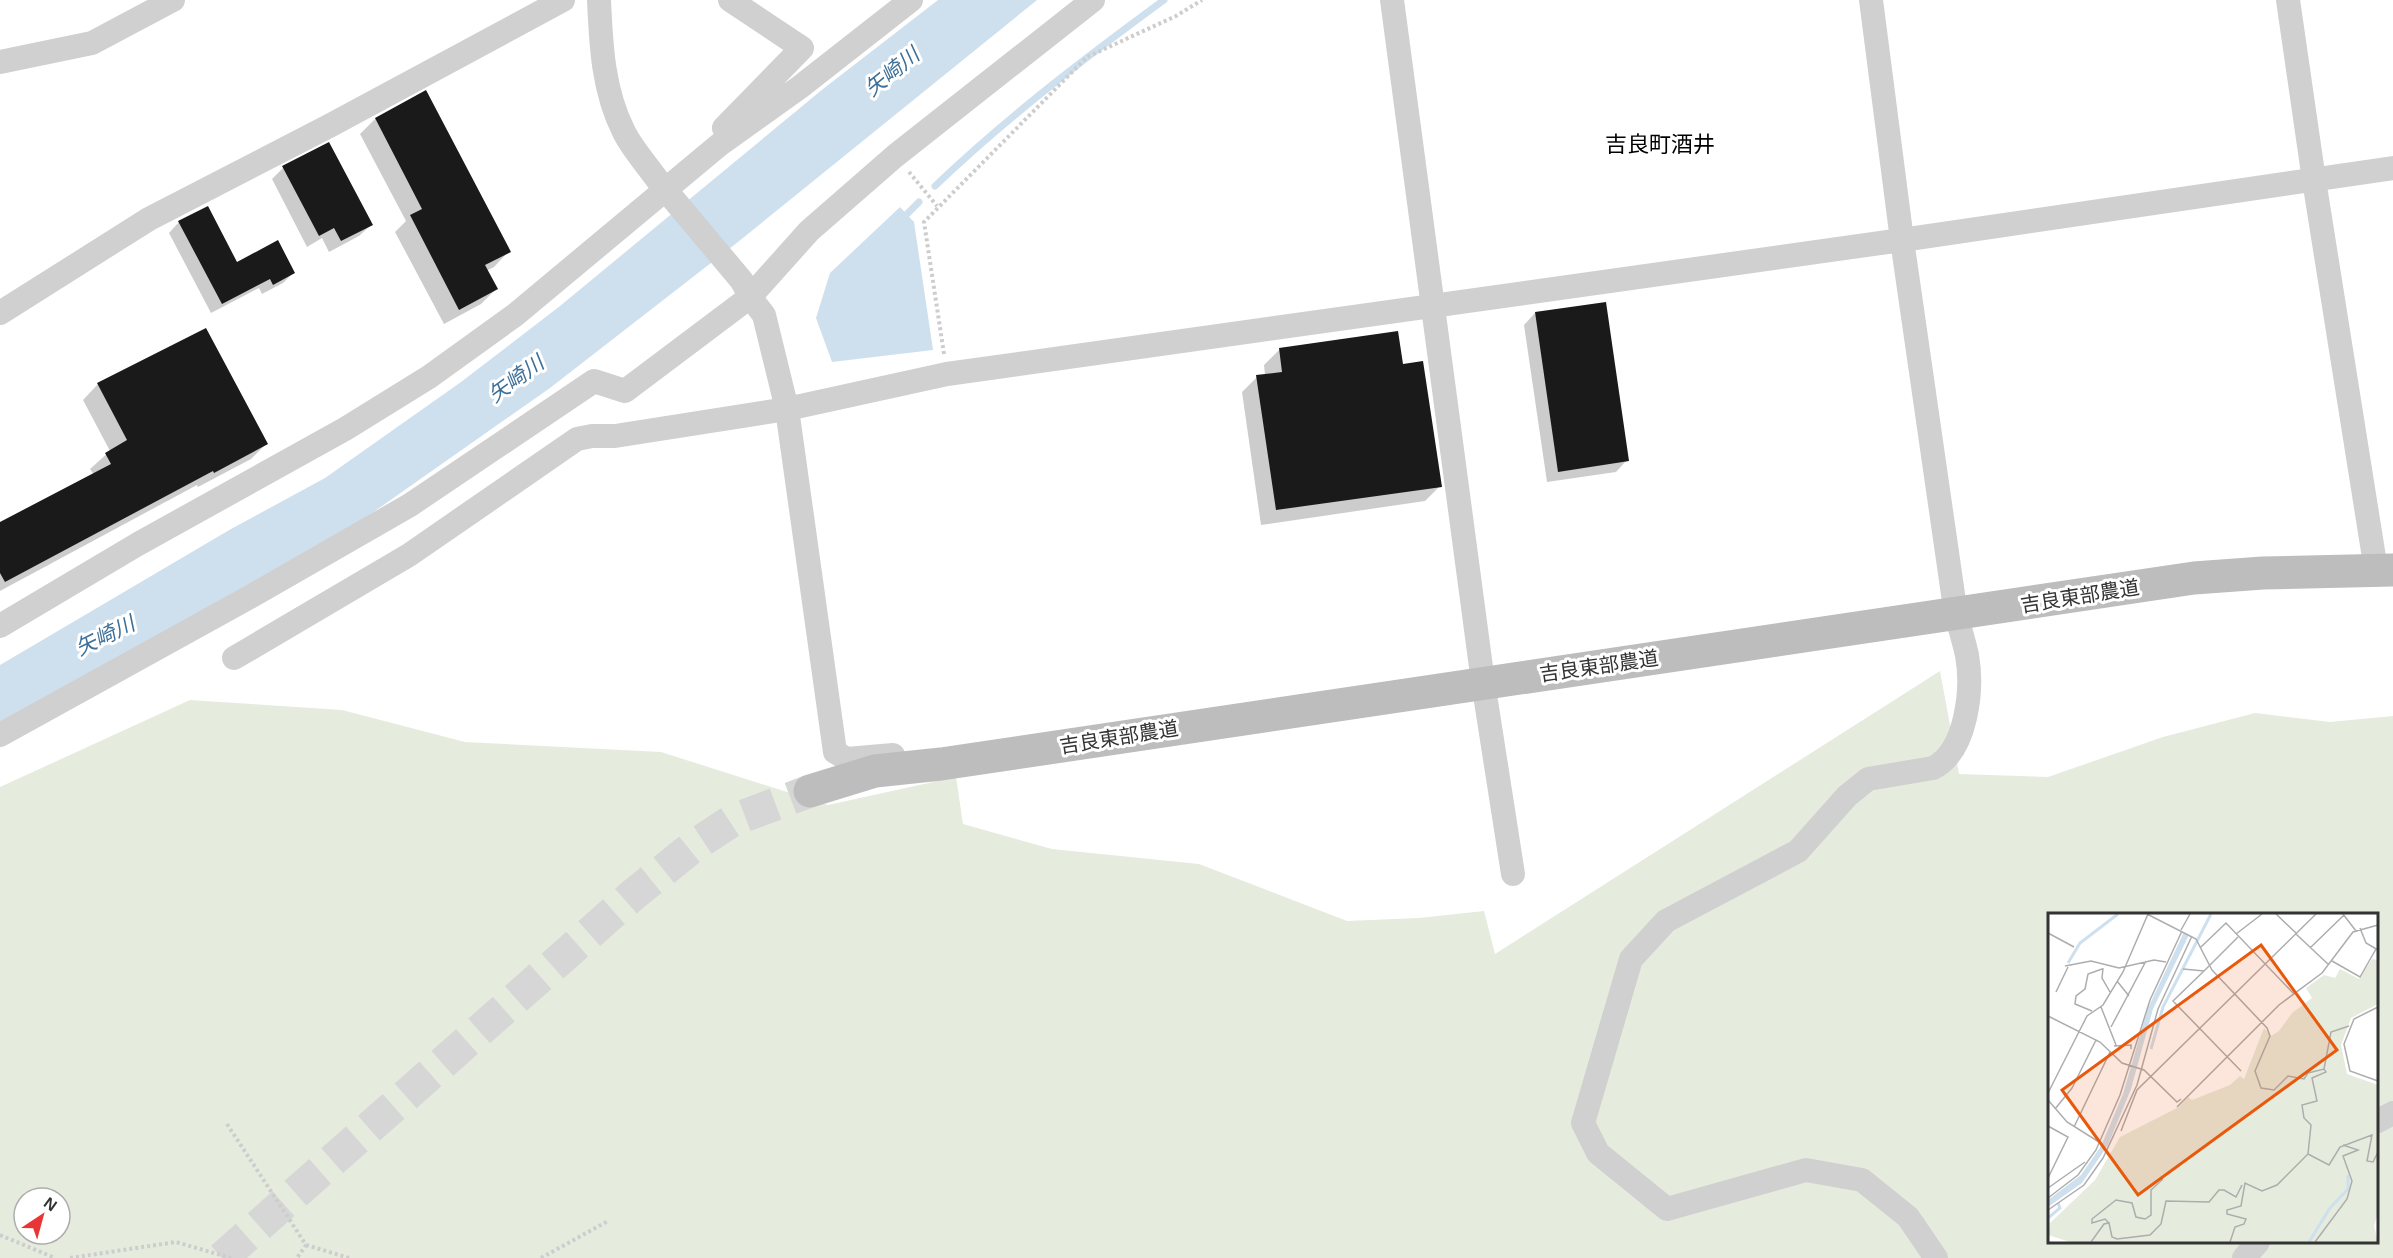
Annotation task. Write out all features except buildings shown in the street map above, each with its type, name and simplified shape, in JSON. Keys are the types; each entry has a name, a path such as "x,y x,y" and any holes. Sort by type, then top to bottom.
{"street":[{"path":"0,62 92,43 173,0"},
{"path":"0,313 149,219 331,125 563,0"},
{"path":"599,0 603,62 609,91 624,133 659,182 746,289 764,315 787,409 835,752 847,759 923,753 941,764"},
{"path":"719,145 722,130 802,48 730,0"},
{"path":"0,626 138,544 345,429 429,377 515,315 719,145 800,87 911,0"},
{"path":"0,735 248,598 410,505 594,381 625,391 746,289 895,156 1093,0"},
{"path":"1392,0 1483,682 1513,874"},
{"path":"1871,0 1902,240 1956,615 1967,657 1965,721 1956,745 1942,764 1933,768 1868,779 1847,796 1798,851 1666,921 1630,959 1583,1123 1598,1153 1667,1209 1806,1170 1862,1180 1908,1217 1936,1258"},
{"path":"2288,0 2314,180 2385,570"},
{"path":"234,658 409,555 578,439 592,436 615,436 787,409 947,374 1902,240 2393,168"},
{"name":"吉良東部農道","path":"810,791 874,771 941,764 2194,578 2385,570"},
{"path":"2378,1121 2393,1113"},
{"path":"2244,1258 2257,1243"}],"path":[{"path":"947,374 924,222 937,206 1087,57 1176,16 1202,0"},
{"path":"895,156 937,206"},
{"path":"227,1124 306,1245 349,1258"},
{"path":"541,1258 608,1221"},
{"path":"0,1235 55,1258"},
{"path":"70,1258 176,1242 231,1258"},
{"path":"297,1258 306,1245"}],"shaded area":[{"path":"1940,671 1959,774 2048,777 2163,737 2255,713 2330,722 2393,716 2393,1258 0,1258 0,787 190,700 342,710 465,742 661,752 828,805 956,777 963,824 1052,849 1199,864 1347,921 1419,918 1484,911 1495,954"}],"water":[{"name":"矢崎川","path":"938,0 1037,0 738,242 550,388 318,551 0,725 0,665 231,529 325,478 461,382 560,306 823,89"},
{"path":"900,207 914,222 933,350 832,362 816,318 830,273"}],"waterway":[{"path":"935,186 1046,89 1164,0"},
{"path":"902,219 919,202"}],"tunnel":[{"path":"222,1258 634,894 695,845 733,820 810,791"}],"district":[{"name":"吉良町酒井","path":"1660,144"}]}
